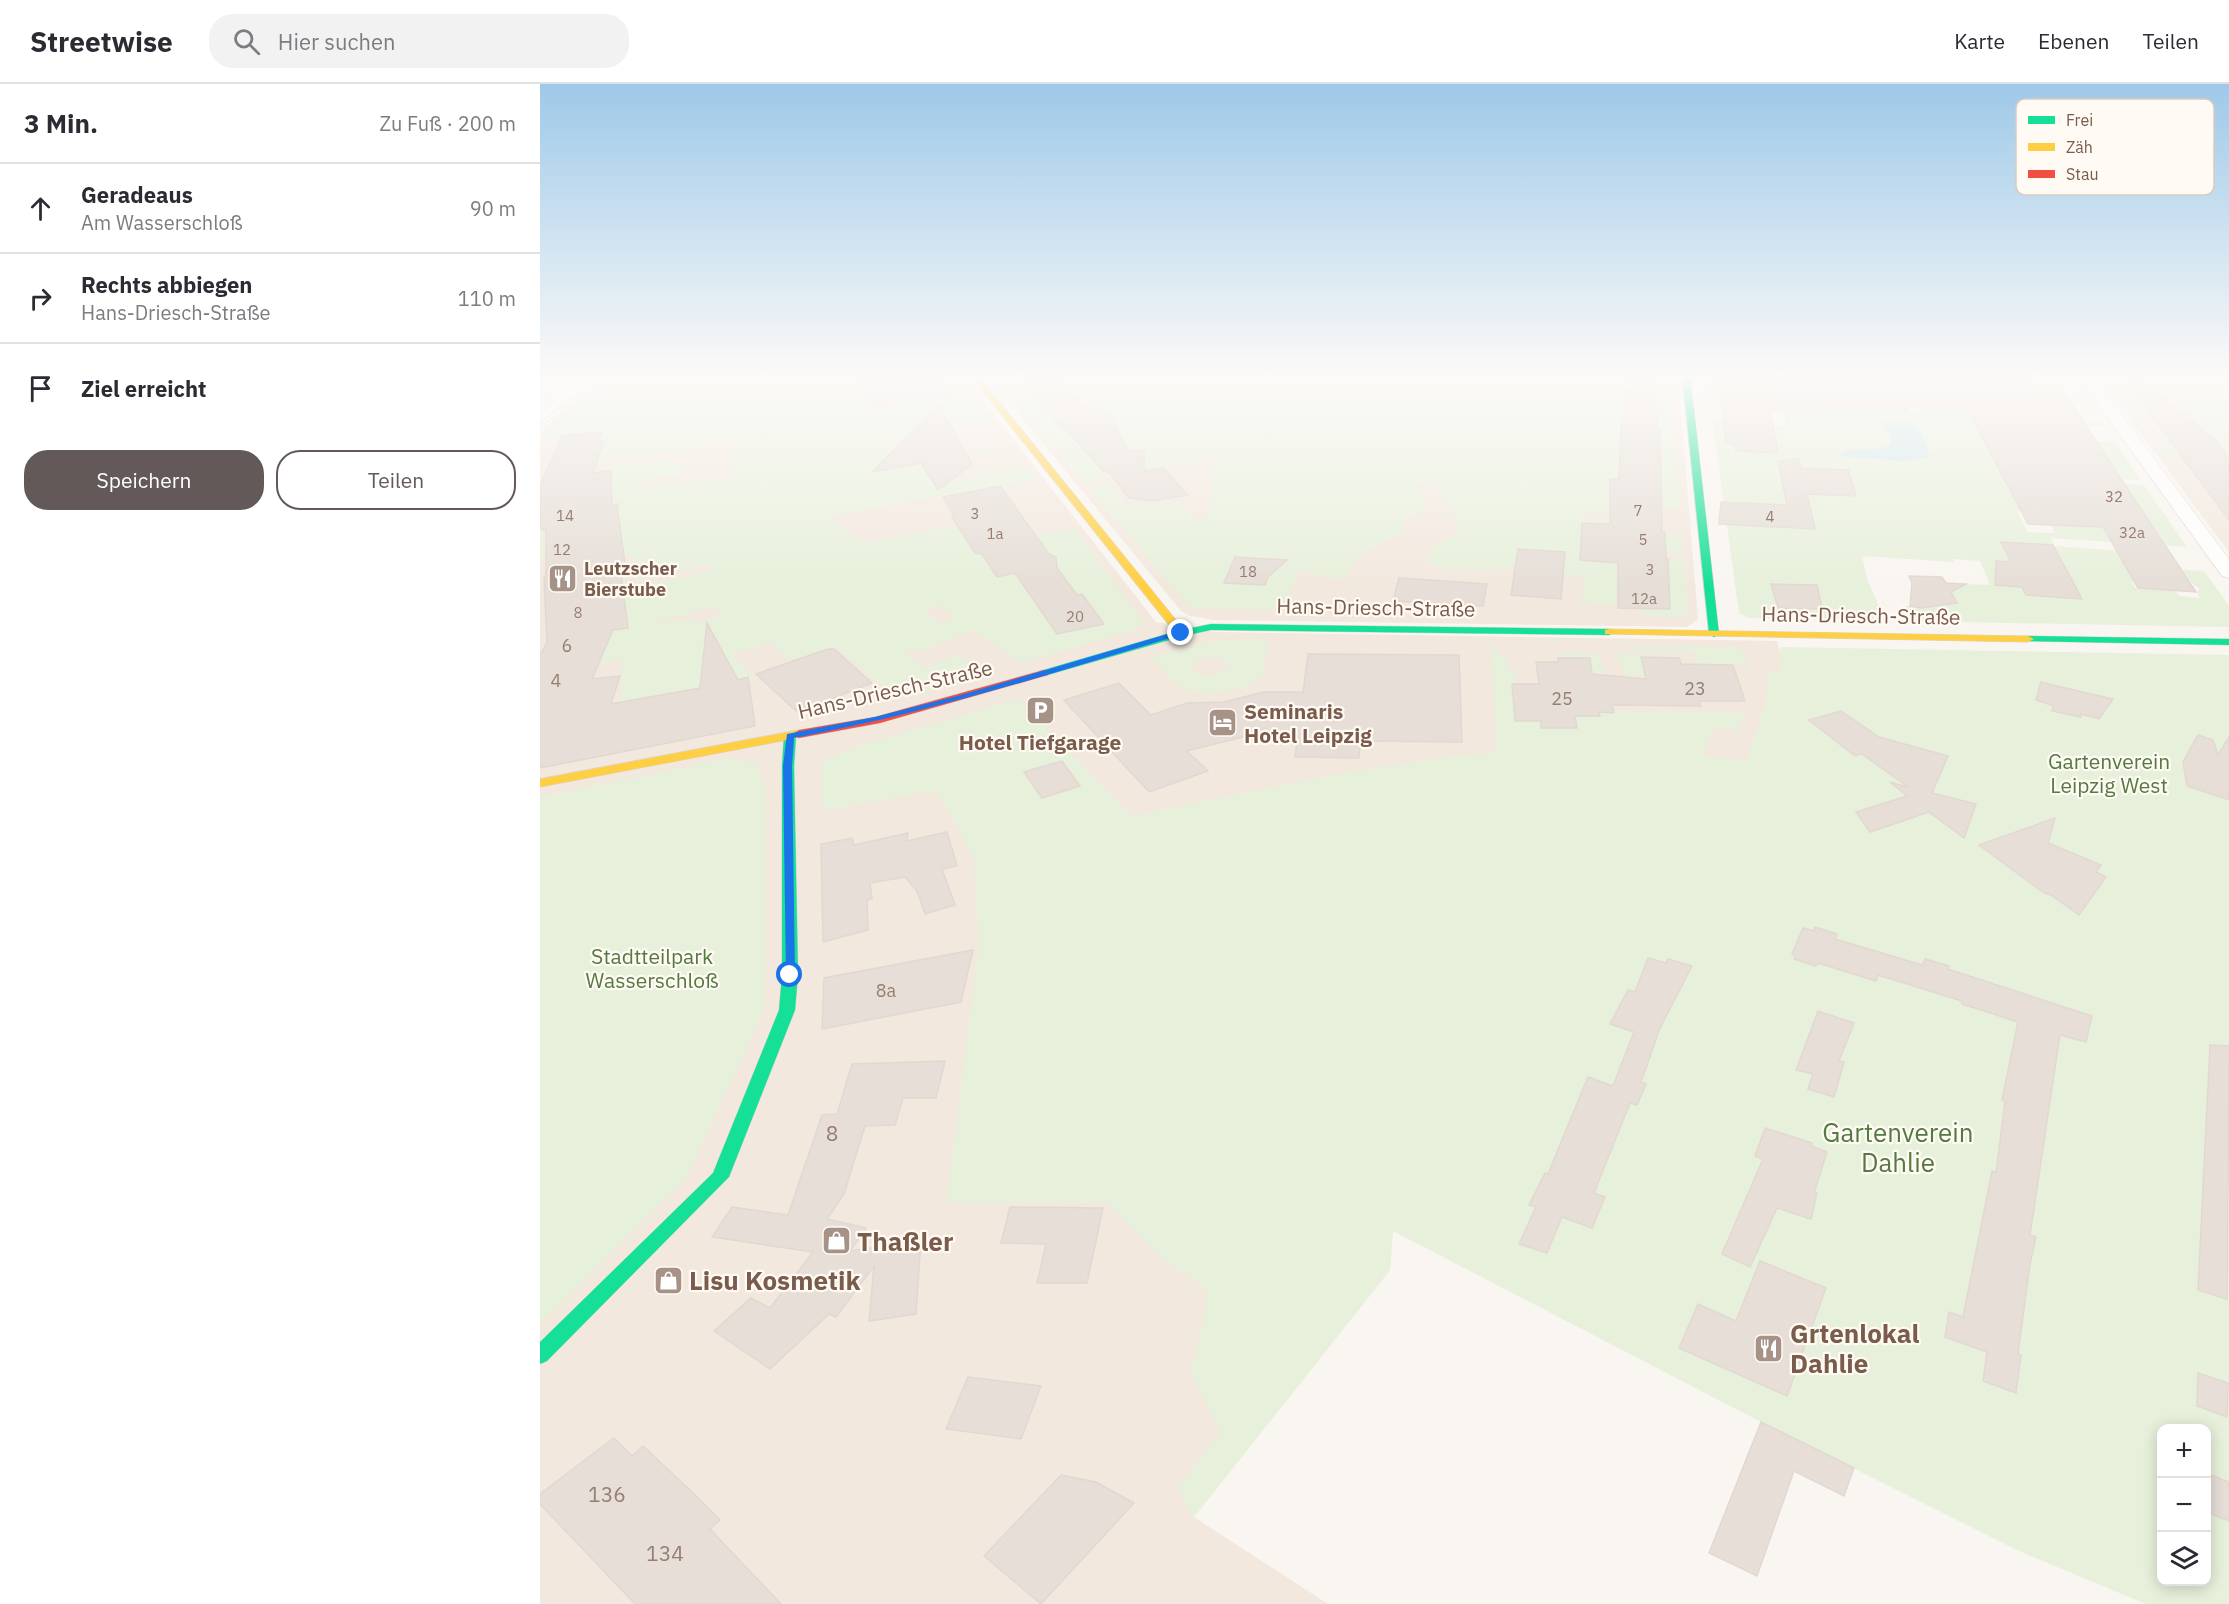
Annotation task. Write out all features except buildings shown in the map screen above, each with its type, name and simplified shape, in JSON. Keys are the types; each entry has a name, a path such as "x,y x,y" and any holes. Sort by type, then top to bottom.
{"street":[{"path":"1030,445 1181,633"},
{"path":"1694,445 1714,634"},
{"path":"2135,445 2229,572"},
{"name":"Hans-Driesch-Straße","path":"540,783 876,720 964,697 1181,633 1211,627 2229,642"},
{"path":"540,1355 591,1302 720,1177 725,1166 787,1010 790,975 788,766 790,736"}],"shaded area":[{"path":"540,445 1017,445 1156,622 1215,632 1777,641 1782,656 1780,673 1769,673 1766,702 1743,775 1679,932 1392,1231 1390,1270 1194,1517 1328,1604 540,1604"},
{"path":"1044,445 1684,445 1698,619 1687,627 1214,620 1190,616 1181,611"},
{"path":"2149,445 2229,445 2229,552"}],"green space":[{"path":"596,445 696,445 685,451 600,459 590,457"},
{"path":"743,445 888,445 894,458 876,461 877,466 1008,445 1010,447 926,462 939,483 1026,468 1035,479 829,516 861,543 958,525 974,553 980,554 1001,550 999,544 1074,528 1143,622 1137,629 1021,663 965,624 974,631 920,651 917,649 906,653 923,668 958,655 984,674 897,699 835,646 790,661 770,642 732,654 757,680 656,696 655,716 621,705 622,661 598,664 616,625 623,589 711,571 708,565 637,579 633,555 613,559 610,538 622,535 620,532 540,560 540,530 599,520 611,470 597,472 598,468 665,462 682,465 684,471 671,477 659,476 648,483 640,482 641,489 736,476 728,456","holes":["939,605 957,618 941,624 924,611","713,606 722,615 699,623 693,618 657,623 659,618 689,614"]},
{"path":"1053,445 1675,445 1680,510 1661,509 1611,518 1605,514 1582,513 1581,520 1622,523 1665,534 1682,535 1683,554 1594,549 1592,561 1632,564 1669,576 1668,559 1684,560 1688,613 1679,617 1646,616 1643,607 1670,608 1669,589 1618,589 1618,605 1582,603 1584,577 1514,572 1514,567 1470,570 1427,564 1435,546 1457,535 1458,524 1436,481 1413,485 1424,500 1427,511 1403,519 1405,532 1368,549 1354,562 1346,580 1307,573 1300,567 1286,606 1273,610 1190,608 1091,489 1111,486 1127,504 1157,504 1176,500 1194,519 1208,517 1214,458 1084,482"},
{"path":"1716,445 2117,445 2141,480 2054,475 2056,480 2144,485 2187,547 2051,538 2054,545 2002,542 2010,561 2063,564 2054,546 2136,552 2138,581 2131,581 2135,588 2175,591 2179,596 2200,598 2197,592 2200,589 2186,575 2170,573 2169,569 2204,571 2229,606 2229,627 1905,621 1901,608 1911,605 1949,605 1948,602 1957,602 1948,586 1937,583 1990,585 1980,561 1953,559 1954,562 1862,556 1867,579 1881,611 1877,614 1879,620 1749,618 1739,613","holes":["1793,467 1848,470 1856,496","2017,511 2044,513 2055,533 2027,532","2139,527 2155,528 2162,539 2108,536","2017,575 2071,578 2082,598 2026,595"]},
{"path":"2156,445 2229,445 2229,455 2178,453 2183,460 2168,459"},
{"path":"1269,639 1262,676 1234,690 1200,693 1181,687 1151,657 1207,642","holes":["1219,658 1228,664 1227,670 1205,676 1192,670 1192,666 1199,660"]},
{"path":"1491,644 1497,644 1498,656 1507,656 1508,669 1515,669 1516,681 1512,684 1516,721 1541,721 1542,728 1577,728 1575,716 1600,715 1599,712 1745,713 1737,731 1714,728 1701,755 1747,761 1766,702 1769,672 1780,672 1781,647 2229,655 2229,1604 2146,1604 2019,1551 1761,1422 1393,1231 1390,1270 1194,1517 1177,1488 1221,1432 1190,1372 1204,1318 1207,1289 1162,1258 1107,1203 946,1203 979,949 974,858 936,790 823,811 821,764 858,746 1019,699 1131,816 1333,775 1444,757 1497,753"},
{"path":"1630,646 1739,647 1748,661 1743,665 1699,664 1694,652 1631,650"},
{"path":"1557,653 1598,653 1605,675 1593,675 1589,658 1558,658"},
{"path":"1616,653 1678,655 1679,658 1642,658 1645,675 1625,675"},
{"name":"Stadtteilpark Wasserschloß","path":"732,758 757,764 766,788 765,1008 686,1179 540,1325 540,797"}],"water":[{"path":"1926,445 1930,455 1929,458 1902,461 1839,456 1848,451 1888,446"}],"traffic: fast":[{"path":"1694,445 1714,634"},
{"path":"1044,673 1181,633 1211,627 1609,632"},
{"path":"2028,639 2229,642"},
{"path":"540,1355 591,1302 720,1177 787,1010 790,975 788,766 790,736"}],"traffic: slow":[{"path":"1030,445 1181,633"},
{"path":"1609,632 2028,639"},
{"path":"540,783 799,734"}],"traffic: jam":[{"path":"799,734 876,720 1044,673"}],"place":[{"name":"Leutzscher Bierstube","path":"563,578"},
{"name":"Hotel Tiefgarage","path":"1040,711"},
{"name":"Seminaris Hotel Leipzig","path":"1223,723"},
{"name":"Thaßler","path":"836,1241"},
{"name":"Lisu Kosmetik","path":"668,1280"},
{"name":"Grtenlokal Dahlie","path":"1769,1348"}],"route":[{"path":"790,975 788,766 790,736 876,720 964,697 1181,633"}],"park label":[{"name":"Gartenverein Leipzig West","path":"2109,773"},
{"name":"Gartenverein Dahlie","path":"1898,1147"}]}
